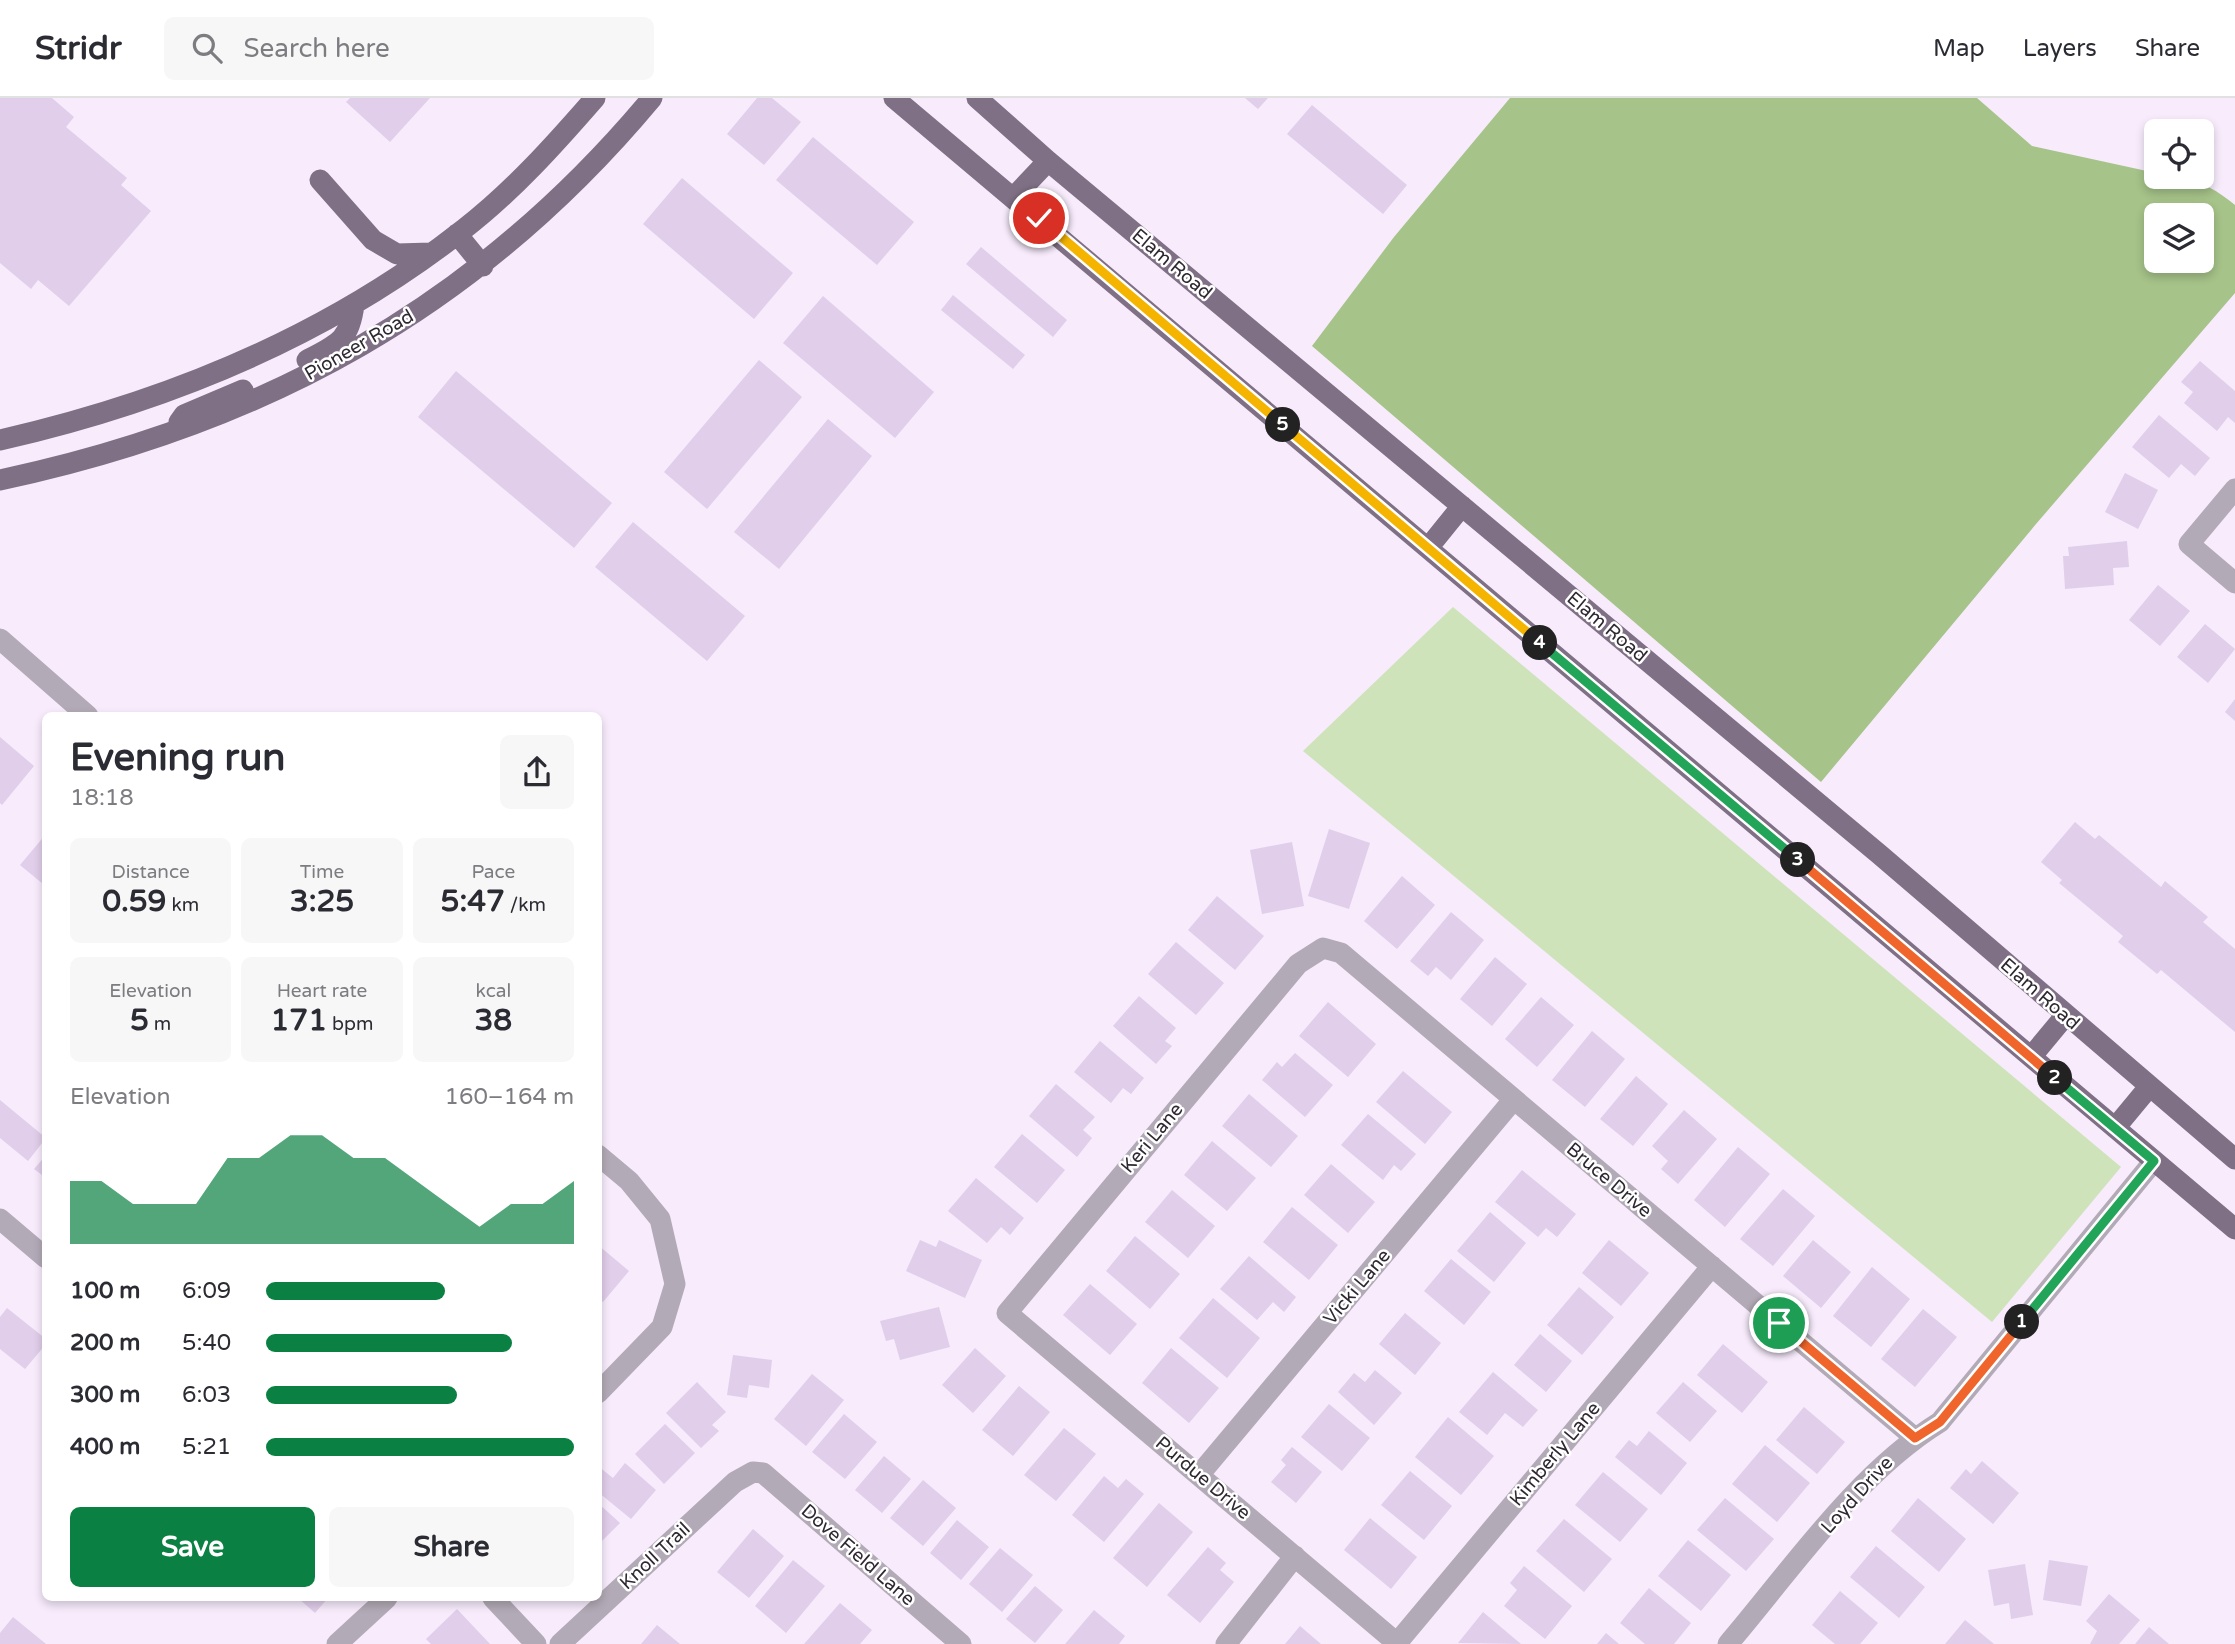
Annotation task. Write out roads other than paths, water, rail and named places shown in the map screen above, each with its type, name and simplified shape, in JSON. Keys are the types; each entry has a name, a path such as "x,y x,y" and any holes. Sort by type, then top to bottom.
{"main road":[{"name":"Pioneer Road","path":"0,440 55,427 168,393 293,338 354,304 457,234 559,139 595,98"},
{"name":"Pioneer Road","path":"0,480 64,466 173,433 285,387 368,344 483,266 570,187 652,98"},
{"path":"894,98 2235,1229"},
{"name":"Elam Road","path":"977,98 1048,161 1879,854 2235,1159"},
{"path":"1014,197 1048,161"},
{"path":"320,180 373,240 397,254 431,253"},
{"path":"457,234 483,266"},
{"path":"173,433 184,415 286,371 343,338 351,327 354,304"},
{"path":"1428,548 1462,506"},
{"path":"2031,1057 2065,1016"},
{"path":"2115,1128 2149,1087"}],"street":[{"path":"2235,489 2189,544 2235,583"},
{"path":"0,639 83,712"},
{"name":"Bruce Drive","path":"1298,964 1324,948 1341,953 1915,1438"},
{"name":"Keri Lane","path":"1007,1313 1298,964"},
{"name":"Vicki Lane","path":"1199,1475 1514,1099"},
{"path":"602,1159 629,1181 660,1219 675,1284 662,1327 602,1389"},
{"name":"Loyd Drive","path":"1728,1644 1872,1474 1915,1438 1940,1422 2154,1161"},
{"path":"0,1219 42,1255"},
{"name":"Kimberly Lane","path":"1398,1644 1712,1266"},
{"name":"Purdue Drive","path":"1007,1313 1398,1644"},
{"name":"Knoll Trail","path":"560,1644 735,1482 753,1472"},
{"name":"Dove Field Lane","path":"753,1472 763,1473 961,1644"},
{"path":"1226,1644 1295,1556"},
{"path":"337,1644 384,1601"},
{"path":"496,1601 536,1644"}]}
